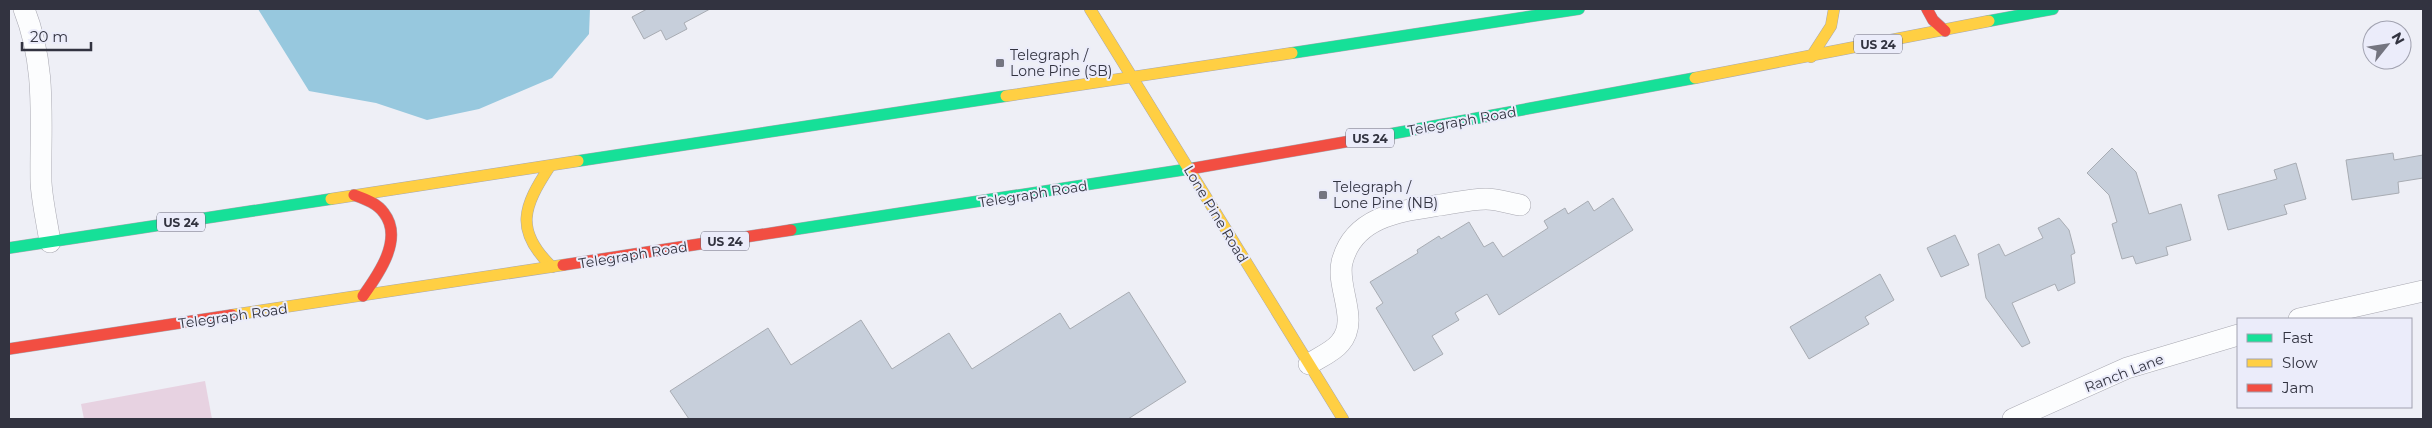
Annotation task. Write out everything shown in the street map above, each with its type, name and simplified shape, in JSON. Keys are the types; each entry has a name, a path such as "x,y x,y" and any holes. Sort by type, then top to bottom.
{"main road":[{"name":"Lone Pine Road","path":"1090,9 1343,419"},
{"name":"US 24","path":"9,248 1579,9"},
{"path":"1811,57 1831,26 1834,9"},
{"path":"1927,9 1933,20 1945,31"},
{"name":"Telegraph Road","path":"9,349 1189,169 1552,106 2053,9"},
{"path":"550,166 534,191 528,212 527,226 532,247 552,267"},
{"path":"354,195 368,199 378,206 390,223 392,234 392,247 387,260 380,274 363,296"}],"street":[{"path":"24,9 35,41 41,78 43,104 41,184 50,242"},
{"path":"1309,364 1339,345 1346,332 1348,317 1341,278 1342,262 1356,236 1369,223 1402,211 1486,199 1520,205"},
{"path":"2304,318 2423,292"},
{"name":"Ranch Lane","path":"2013,419 2127,368 2237,335"}],"shaded area":[{"path":"205,381 212,419 84,419 81,404"}],"water":[{"path":"258,9 590,9 589,34 552,78 479,109 427,120 376,103 309,91"}],"building":[{"path":"647,9 710,9 684,23 687,29 666,40 661,30 644,39 632,17"},
{"path":"2112,148 2136,172 2149,214 2181,204 2191,240 2166,247 2168,255 2136,264 2133,256 2122,259 2112,224 2117,222 2109,195 2087,173"},
{"path":"2393,153 2394,160 2423,155 2423,178 2398,182 2399,193 2352,200 2346,160"},
{"path":"2296,163 2306,199 2284,205 2287,214 2228,230 2218,195 2277,179 2274,170"},
{"path":"1613,198 1633,230 1499,315 1487,294 1455,313 1459,320 1432,336 1443,354 1414,371 1376,308 1383,303 1370,282 1418,253 1417,250 1439,236 1441,239 1469,222 1484,247 1493,242 1503,257 1548,228 1544,221 1565,208 1568,214 1588,201 1594,211"},
{"path":"2059,218 2069,230 2075,253 2071,255 2075,283 2058,291 2055,284 2012,303 2030,343 2022,347 1986,298 1978,254 1999,244 2005,256 2043,238 2038,228"},
{"path":"1955,235 1969,265 1941,277 1927,248"},
{"path":"1880,274 1894,300 1865,317 1869,324 1809,359 1790,327"},
{"path":"1129,292 1186,382 1128,419 689,419 670,391 768,328 791,365 861,320 892,369 949,333 972,369 1060,313 1070,329"}],"traffic: fast":[{"path":"1292,53 1579,9"},
{"path":"1989,21 2053,9"},
{"path":"1385,135 1695,78"},
{"path":"578,161 1006,96"},
{"path":"791,230 1195,168"},
{"path":"9,248 331,199"}],"traffic: slow":[{"path":"1090,9 1343,419"},
{"path":"1811,57 1831,26 1834,9"},
{"path":"1695,78 1989,21"},
{"path":"1006,96 1292,53"},
{"path":"331,199 578,161"},
{"path":"550,166 534,194 527,218 528,230 532,241 540,254 552,267"},
{"path":"232,315 563,265"}],"traffic: jam":[{"path":"1927,9 1933,20 1945,31"},
{"path":"1195,168 1385,135"},
{"path":"354,195 370,202 384,213 389,223 391,234 387,256 363,296"},
{"path":"563,265 791,230"},
{"path":"9,349 232,315"}],"place":[{"name":"Telegraph / Lone Pine (SB)","path":"1000,63"},
{"name":"Telegraph / Lone Pine (NB)","path":"1323,195"}]}
